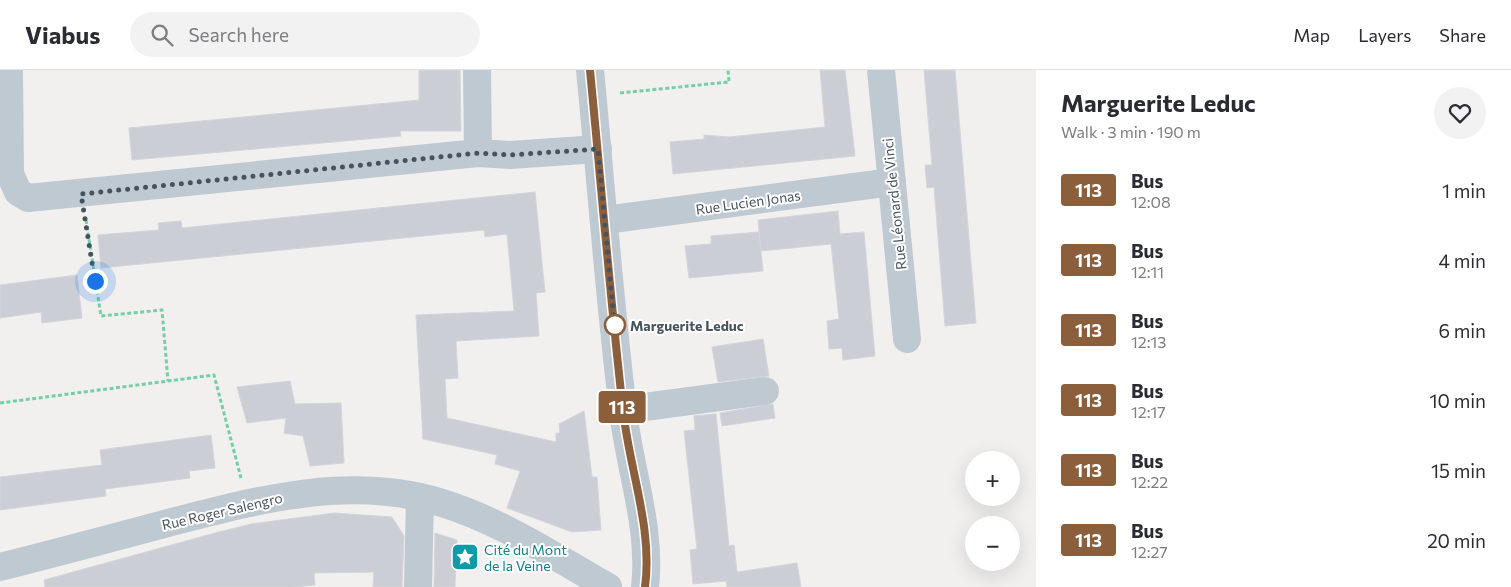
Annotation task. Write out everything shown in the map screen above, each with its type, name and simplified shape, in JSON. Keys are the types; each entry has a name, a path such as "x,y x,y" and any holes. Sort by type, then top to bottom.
{"street":[{"path":"9,70 10,174 18,192 28,198 478,153 510,155 598,149"},
{"path":"477,70 478,153"},
{"name":"Rue Léonard de Vinci","path":"881,70 907,338"},
{"path":"592,83 622,410 642,518 646,561 645,587"},
{"name":"Rue Lucien Jonas","path":"604,220 892,182"},
{"path":"622,410 765,391"},
{"name":"Rue Roger Salengro","path":"0,567 248,502 333,490 362,490 420,497 483,518 608,587"},
{"path":"418,587 420,497"}],"path":[{"path":"592,83 729,82 728,70"},
{"path":"81,194 101,316 162,310 168,381"},
{"path":"0,403 214,375 248,502"}],"building":[{"path":"419,70 460,70 461,131 400,131 401,136 132,160 129,128 419,100"},
{"path":"820,70 845,70 855,156 673,174 670,142 704,139 704,135 729,137 825,127"},
{"path":"924,70 955,70 976,323 945,326 934,187 927,188 925,165 932,165"},
{"path":"535,192 545,292 536,293 539,336 456,341 458,378 445,379 447,418 556,442 556,433 560,433 559,424 584,411 592,477 597,477 601,530 572,532 507,508 520,471 495,464 497,455 423,439 416,315 514,311 507,234 485,237 484,230 101,268 98,235 159,230 158,223 181,221 182,228"},
{"path":"838,211 840,234 864,232 875,356 843,360 842,348 829,349 827,321 839,319 831,244 761,251 758,220"},
{"path":"759,232 763,271 689,278 685,246 711,244 711,236"},
{"path":"77,275 82,318 42,323 41,312 0,318 0,285"},
{"path":"763,339 769,376 718,382 712,347"},
{"path":"290,381 295,404 341,403 344,463 310,466 303,436 284,433 286,418 247,423 237,387"},
{"path":"773,404 775,418 722,426 720,413"},
{"path":"716,414 729,546 734,545 737,572 797,563 801,587 727,587 726,581 693,584 690,550 697,549 684,431 695,430 694,416"},
{"path":"211,435 215,468 189,471 190,478 105,489 106,496 0,510 0,477 102,465 100,450"},
{"path":"334,513 392,517 404,536 402,587 373,587 374,572 314,573 315,585 295,587 45,587 44,580 215,533 251,524"},
{"path":"435,533 457,540 455,587 434,587"}],"bus line":[{"name":"113","path":"590,70 622,410 642,518 646,561 645,587"}],"place":[{"name":"Marguerite Leduc","path":"615,325"},
{"name":"Cité du Mont de la Veine","path":"465,557"}],"route":[{"path":"95,281 81,194 478,153 510,155 598,149 615,332 615,325"}]}
